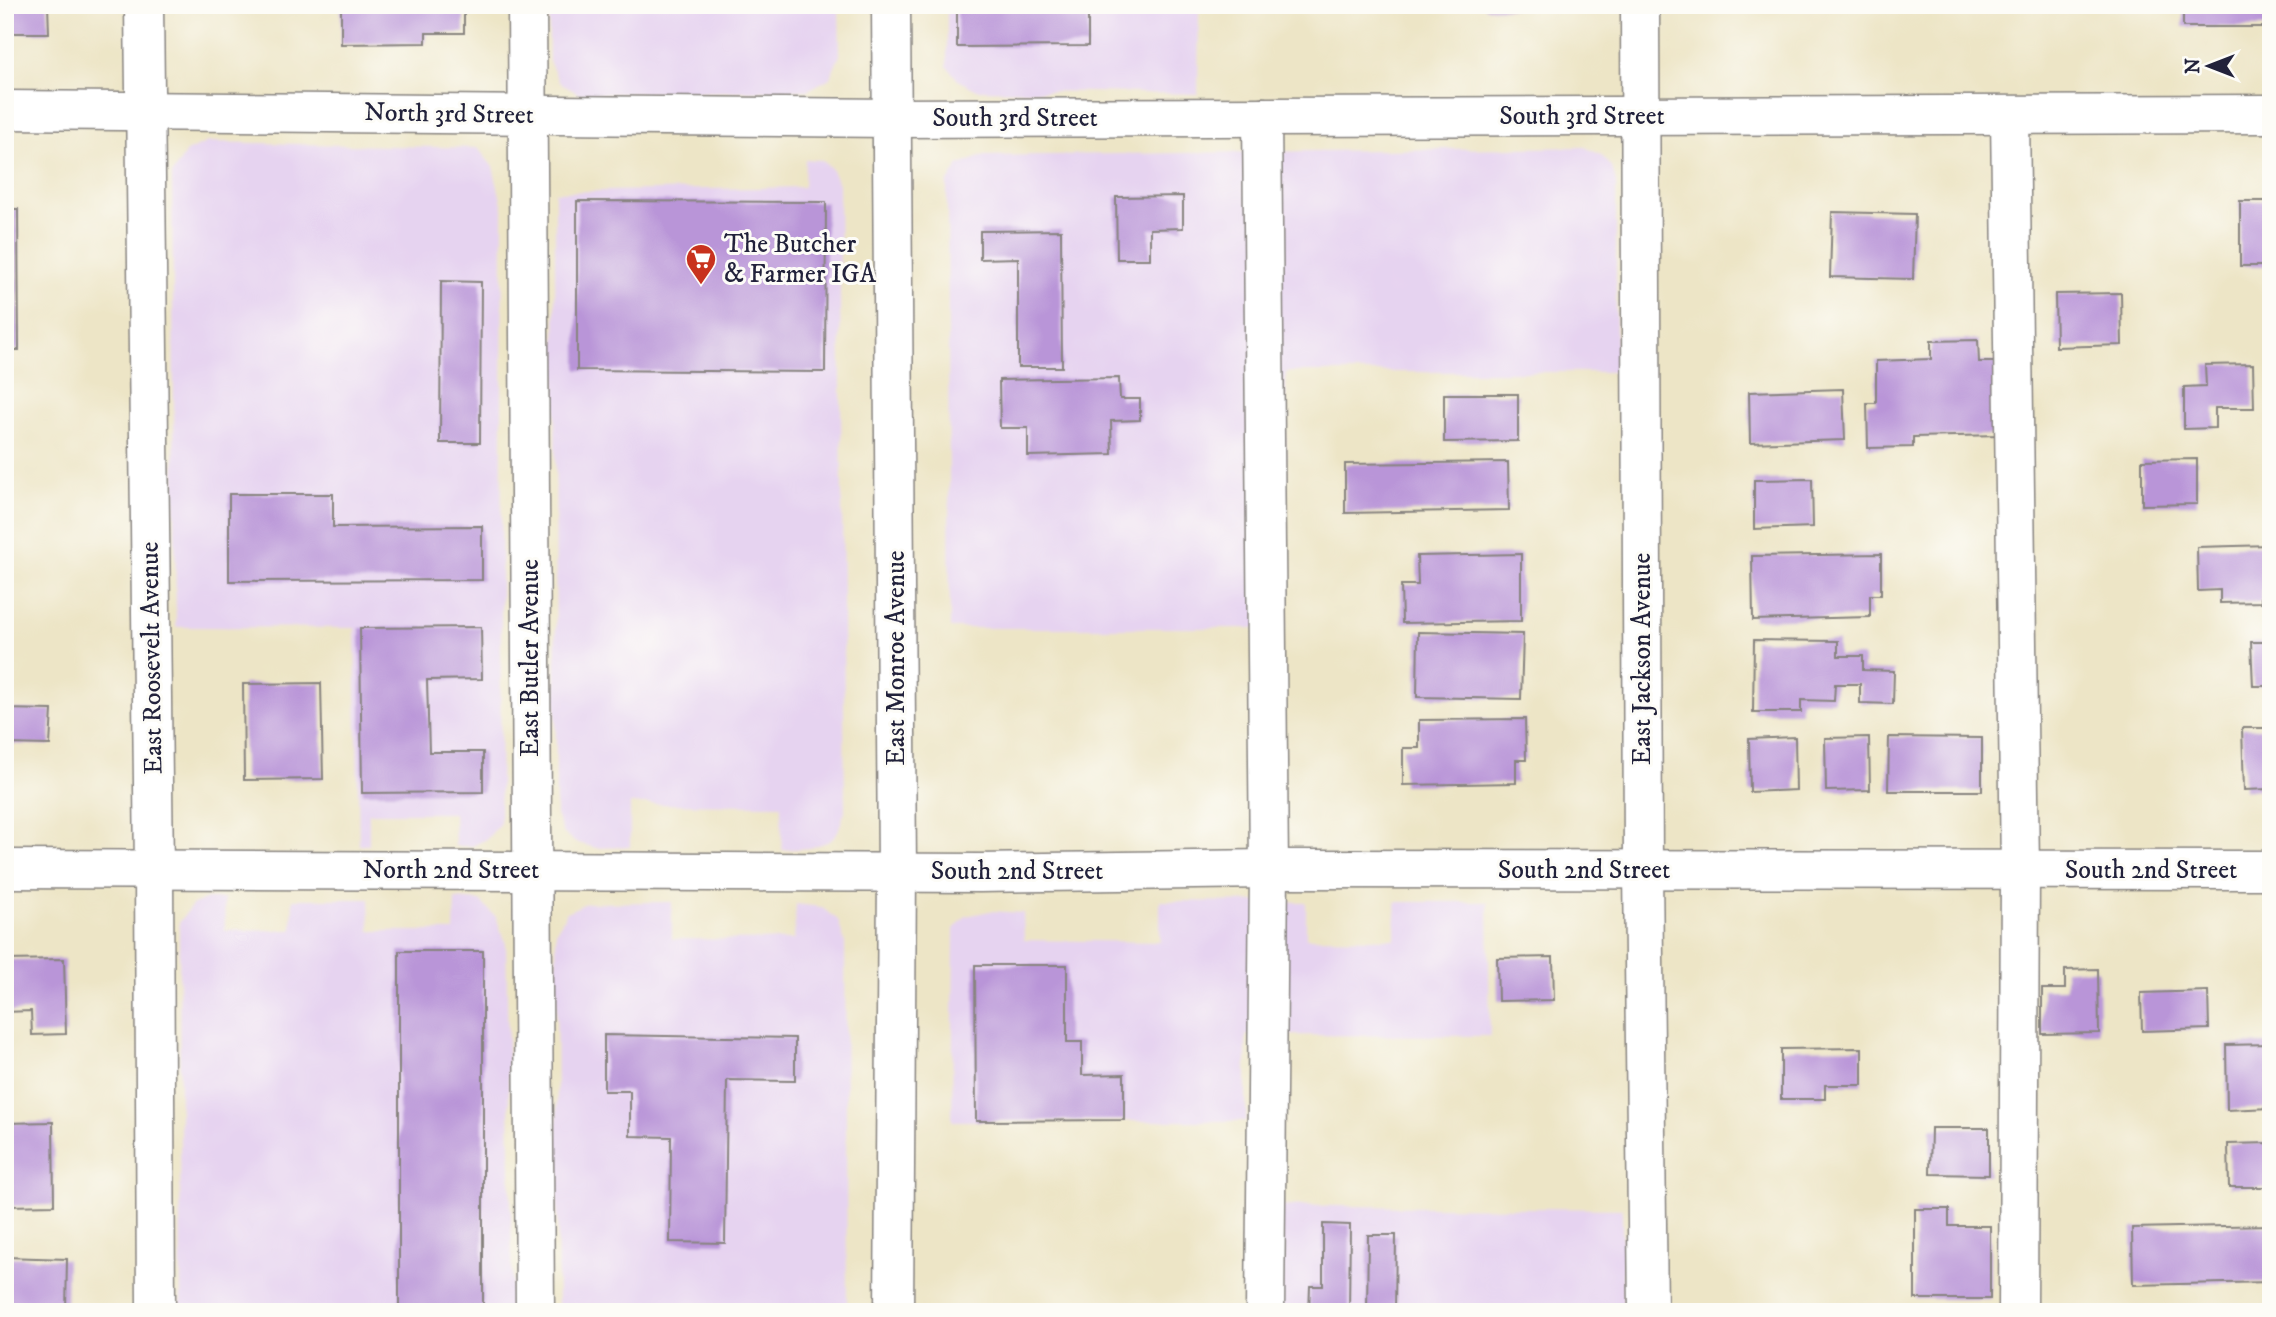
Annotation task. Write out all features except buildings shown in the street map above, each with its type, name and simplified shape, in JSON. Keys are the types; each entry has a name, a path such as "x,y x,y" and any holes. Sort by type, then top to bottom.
{"street":[{"name":"East Roosevelt Avenue","path":"144,5 155,870 156,1312"},
{"name":"East Butler Avenue","path":"527,5 535,1312"},
{"name":"East Monroe Avenue","path":"891,5 897,872 894,1312"},
{"name":"East Jackson Avenue","path":"1640,5 1643,870 1648,1312"},
{"name":"North 3rd Street","path":"5,110 892,118"},
{"name":"South 3rd Street","path":"892,118 2271,114"},
{"path":"2010,116 2020,870 2018,1312"},
{"path":"1262,117 1269,869 1265,1312"},
{"name":"North 2nd Street","path":"5,869 897,872"},
{"name":"South 2nd Street","path":"897,872 1269,869 2271,870"}],"shaded area":[{"path":"549,5 839,5 840,55 830,78 808,90 579,94 559,82 549,61"},
{"path":"947,5 1199,5 1198,94 977,90 958,80 947,66"},
{"path":"208,142 478,148 493,167 503,208 500,823 487,839 472,846 455,846 454,813 369,813 369,845 359,845 355,628 176,627 172,174 186,152"},
{"path":"1585,147 1601,155 1612,167 1616,183 1616,372 1286,372 1286,628 950,628 947,184 958,166 982,156"},
{"path":"805,159 820,160 830,167 839,184 845,811 838,831 830,841 810,848 782,850 781,805 630,804 630,847 596,848 575,842 563,833 556,815 555,192 804,187"},
{"path":"206,899 224,899 225,930 292,930 293,899 369,899 370,931 454,931 455,899 480,901 496,917 506,944 513,1312 181,1312 179,923 192,905"},
{"path":"1160,901 1306,902 1306,938 1395,939 1396,902 1488,902 1490,1036 1246,1035 1246,1121 952,1121 954,929 966,916 990,911 1023,913 1024,940 1160,942"},
{"path":"672,902 672,939 794,940 796,904 821,907 838,920 845,943 847,1312 558,1312 556,931 567,912 586,903"},
{"path":"1246,1205 1622,1209 1623,1312 1245,1312"}],"place":[{"name":"The Butcher & Farmer IGA","path":"701,286"}]}
